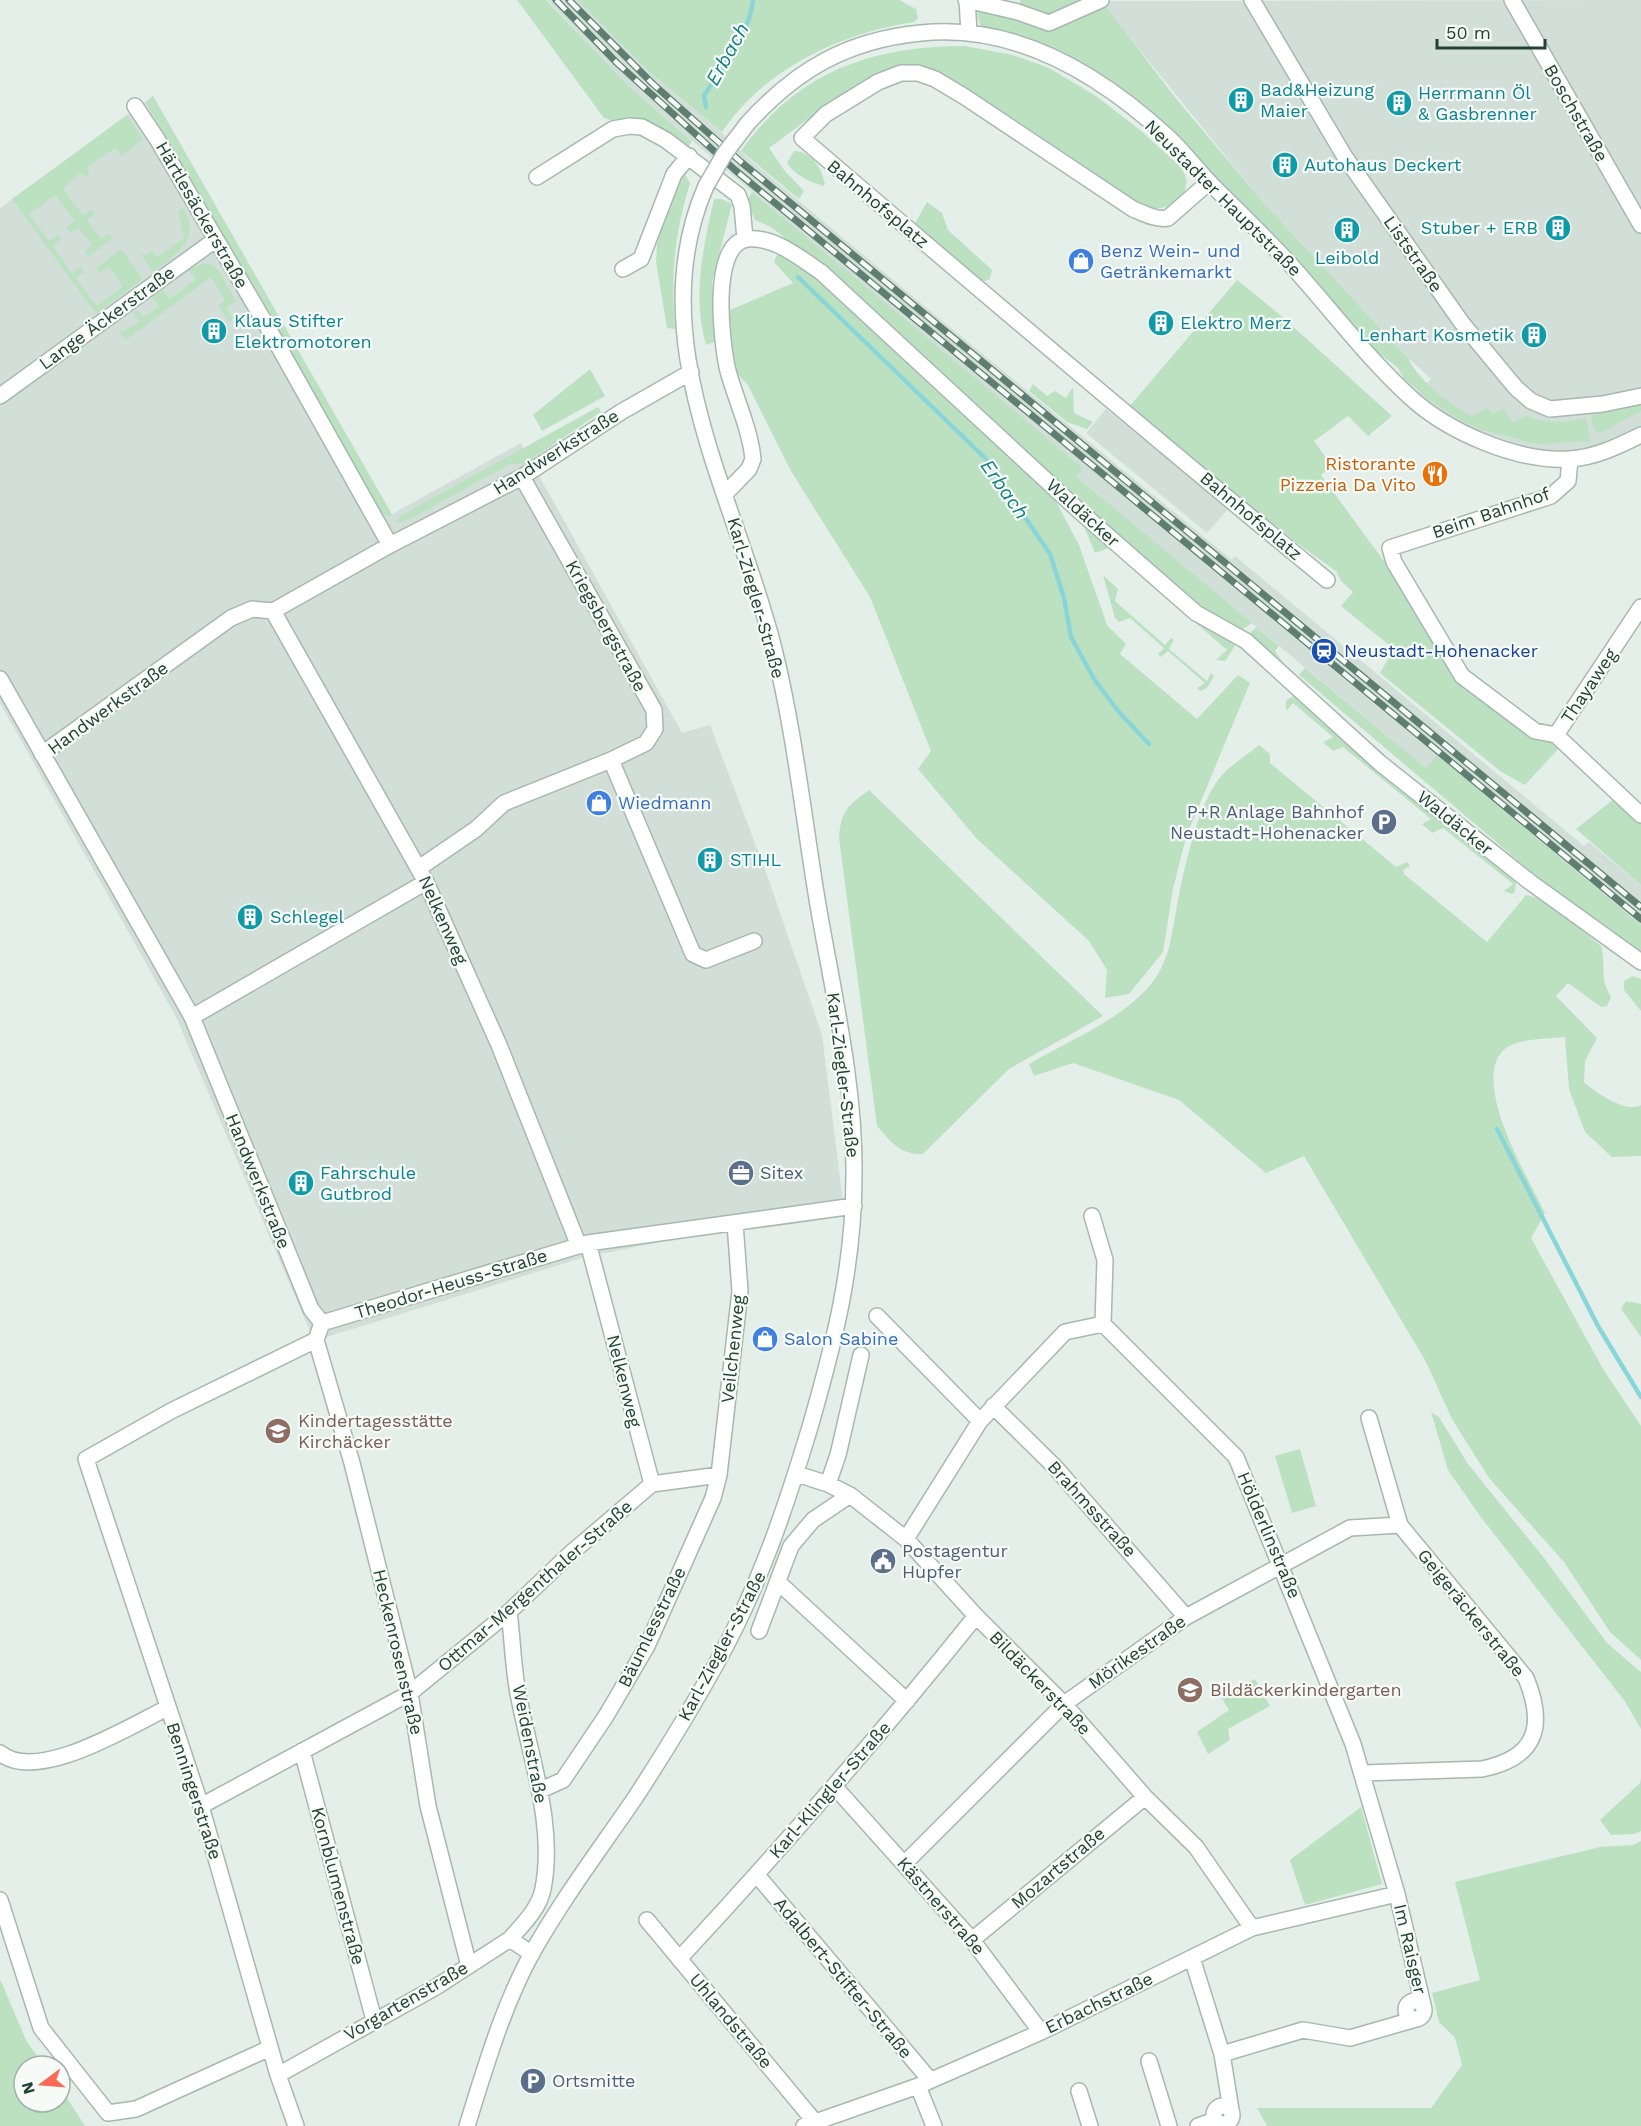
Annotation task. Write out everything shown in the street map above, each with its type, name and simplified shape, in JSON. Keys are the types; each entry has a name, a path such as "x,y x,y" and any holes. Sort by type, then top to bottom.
{"street":[{"path":"969,32 967,0 1018,12 1049,23 1101,0"},
{"name":"Liststraße","path":"1252,0 1345,158 1462,323 1516,388 1531,401 1550,409 1603,404 1641,396"},
{"name":"Boschstraße","path":"1512,0 1641,225"},
{"name":"Neustadter Hauptstraße","path":"748,123 789,82 817,63 844,51 904,34 935,31 969,32 1013,41 1046,52 1118,98 1170,139 1288,262 1412,399 1437,417 1493,445 1518,453 1570,459 1613,449 1641,435"},
{"name":"Bahnhofsplatz","path":"1209,182 1168,218 1160,219 1146,214 1133,209 955,90 935,78 918,72 902,73 878,82 826,114 802,138 1071,370 1120,407 1327,580"},
{"name":"Härtlesäckerstraße","path":"135,106 158,139 267,326 390,545"},
{"name":"Karl-Ziegler-Straße","path":"467,2126 496,2036 532,1954 585,1867 642,1786 718,1662 767,1561 797,1474 842,1308 854,1206 852,1118 783,695 762,604 707,441 691,372 685,326 686,263 691,228 706,186 725,153 748,123"},
{"path":"537,177 613,129 630,126 642,127 689,156 738,195 742,206 745,239 735,245 726,261 722,285 722,333 728,370 753,459 749,470 725,494"},
{"path":"623,269 641,259 674,174 689,156"},
{"name":"Waldäcker","path":"745,239 765,240 788,250 821,272 1076,508 1196,613 1246,641 1380,763 1530,882 1641,962"},
{"name":"Lange Äckerstraße","path":"0,396 215,240"},
{"name":"Handwerkstraße","path":"322,1323 311,1309 192,1017 42,754 231,618 252,609 273,611 390,545 522,477 621,412 691,372"},
{"name":"Beim Bahnhof","path":"1556,735 1535,731 1462,676 1400,571 1390,548 1551,496 1568,481 1570,459"},
{"name":"Kriegsbergstraße","path":"419,868 476,829 504,803 611,760 646,743 655,729 654,710 522,477"},
{"name":"Thayaweg","path":"1556,735 1636,628 1641,607"},
{"name":"Nelkenweg","path":"273,611 426,882 584,1244 652,1484"},
{"path":"0,679 42,754"},
{"path":"1556,735 1641,815"},
{"path":"611,760 693,954 706,960 754,941"},
{"path":"192,1017 426,882"},
{"name":"Theodor-Heuss-Straße","path":"322,1323 584,1244 854,1206"},
{"path":"906,1539 980,1421 993,1406 1065,1332 1103,1324 1105,1260 1092,1216"},
{"name":"Veilchenweg","path":"719,1475 740,1291 735,1222"},
{"path":"877,1316 980,1421"},
{"path":"316,1340 322,1323"},
{"name":"Hölderlinstraße","path":"1103,1324 1236,1457 1282,1564 1363,1773 1397,1894"},
{"name":"Benningerstraße","path":"296,2126 278,2075 201,1806 86,1459 171,1411 316,1340"},
{"name":"Heckenrosenstraße","path":"316,1340 352,1463 410,1693 428,1806 469,1966"},
{"path":"828,1484 838,1455 861,1355"},
{"name":"Brahmsstraße","path":"993,1406 1085,1500 1186,1617"},
{"name":"Geigeräckerstraße","path":"1363,1773 1482,1769 1498,1766 1523,1753 1536,1727 1536,1708 1526,1678 1400,1525 1369,1418"},
{"name":"Bildäckerstraße","path":"797,1474 828,1484 850,1495 906,1539 976,1616 1064,1704 1145,1797 1196,1847 1252,1928"},
{"path":"652,1484 719,1475"},
{"name":"Bäumlesstraße","path":"541,1790 563,1780 606,1716 647,1646 713,1498 719,1475"},
{"name":"Ottmar-Mergenthaler-Straße","path":"201,1806 410,1693 509,1612 571,1553 652,1484"},
{"name":"Karl-Ziegler-Straße","path":"759,1631 791,1546 813,1520 850,1495"},
{"path":"1282,1564 1350,1528 1400,1525"},
{"name":"Mörikestraße","path":"905,1863 1064,1704 1186,1617 1282,1564"},
{"path":"778,1582 907,1701"},
{"name":"Weidenstraße","path":"509,1612 519,1701 541,1790 545,1839 543,1890 539,1904 510,1939"},
{"name":"Karl-Klingler-Straße","path":"679,1959 757,1875 907,1701 976,1616"},
{"path":"2,1760 39,1763 69,1754 167,1708"},
{"name":"Kornblumenstraße","path":"302,1751 374,2020"},
{"name":"Kästnerstraße","path":"834,1786 972,1940 1041,2032"},
{"name":"Mozartstraße","path":"972,1940 1145,1797"},
{"name":"Adalbert-Stifter-Straße","path":"757,1875 924,2083 934,2126"},
{"name":"Erbachstraße","path":"809,2124 924,2083 1041,2032 1252,1928 1397,1894"},
{"name":"Im Raisger","path":"1222,2055 1303,2030 1350,2038 1416,2019 1407,2014 1408,2004 1416,2000 1424,2005 1397,1894"},
{"path":"0,1900 41,2028 108,2113 136,2109 270,2048"},
{"name":"Uhlandstraße","path":"647,1920 809,2124"},
{"path":"510,1939 532,1954"},
{"name":"Vorgartenstraße","path":"278,2075 436,1987 510,1939"},
{"path":"1192,1958 1222,2055 1232,2115 1228,2123 1219,2124 1215,2120 1198,2126"},
{"path":"1149,2061 1169,2126"},
{"path":"1079,2091 1090,2126"}],"shaded area":[{"path":"547,0 577,0 648,71 917,300 1232,560 1235,556 1584,846 1589,842 1641,885 1641,925 1437,756 1426,768 1076,476 1083,468 899,317 633,90"},
{"path":"1641,0 1641,435 1598,453 1518,453 1412,399 1431,379 1408,358 1262,201 1100,1"},
{"path":"153,96 392,514 521,443 682,733 710,725 766,872 822,1035 843,1201 743,1226 585,1257 320,1339 311,1334 176,1017 0,703 0,208"},
{"path":"1106,409 1229,508 1207,533 1086,433"}],"green space":[{"path":"517,0 546,0 633,90 692,141 688,147 604,118"},
{"path":"577,0 899,0 916,9 918,18 914,22 859,35 806,58 782,72 759,90 722,132 648,71"},
{"path":"1020,0 1101,0 1174,96 1262,201 1408,358 1427,384 1445,399 1472,416 1488,407 1492,414 1503,408 1513,423 1526,415 1548,421 1586,418 1591,441 1535,444 1480,429 1458,419 1427,398 1404,379 1398,368 1371,347 1166,124 1114,86 1057,50 1014,34 981,27 977,14 990,5 1018,12"},
{"path":"965,46 1013,55 1049,68 1096,96 1140,130 1182,168 1187,181 1183,197 1165,207 1144,206 999,109 961,86 923,70 852,90 831,102 769,148 784,170 804,191 799,199 741,151 786,101 812,83 839,69 868,58 898,51"},
{"path":"153,96 392,515 388,517 381,512 146,102"},
{"path":"127,115 143,139 121,156 115,148 87,168 90,174 86,177 80,173 63,189 83,215 91,210 95,214 87,220 101,239 109,234 113,238 88,257 85,252 92,245 78,227 70,233 66,228 75,221 55,195 29,214 49,241 58,235 61,240 53,246 72,273 81,267 84,272 76,278 97,306 123,286 109,267 100,273 96,268 121,249 143,279 96,314 12,199"},
{"path":"794,151 811,157 823,178 825,184 823,186 803,178 791,168 787,163"},
{"path":"684,173 690,183 680,221 675,255 673,290 675,329 667,328 656,262 657,244 671,193"},
{"path":"752,192 1083,468 1077,477 1252,623 1238,632 1210,614 1148,563 799,249 771,227 755,220 747,201"},
{"path":"714,199 722,199 732,204 712,282 716,341 706,345 699,290 703,254"},
{"path":"927,202 942,213 948,230 992,270 990,279 985,281 977,278 914,225"},
{"path":"183,208 190,229 188,237 178,252 153,272 140,253 146,255 152,251 158,257 184,238 178,212"},
{"path":"778,252 822,278 1053,496 1079,545 1107,625 1126,644 1120,654 1197,719 1238,675 1250,683 1186,837 1173,889 1163,952 1129,994 1105,998 1107,970 1089,941 977,839 918,769 931,751 870,597 791,471 748,385 736,370 733,360 730,310 793,283 774,262"},
{"path":"204,263 211,264 219,271 236,301 226,308 233,319 230,322 218,306 225,300 211,277 126,340 118,331 120,329 123,332 139,321 133,313 137,310 144,317 159,306 151,296 163,290 170,299 196,279 188,270"},
{"path":"1237,280 1279,314 1392,416 1368,436 1348,416 1314,441 1332,466 1321,475 1389,568 1430,637 1458,677 1524,730 1560,747 1525,785 1500,771 1380,673 1394,649 1341,606 1353,592 1341,581 1336,571 1283,533 1129,407"},
{"path":"590,369 605,396 542,431 533,415"},
{"path":"1033,384 1047,396 1055,391 1066,398 1073,387 1074,413 1093,422 1087,429 1067,422 1029,391"},
{"path":"1641,402 1641,411 1601,433 1596,432 1591,420 1593,415"},
{"path":"598,407 601,412 525,464 510,464 414,517 399,523 395,522 402,515"},
{"path":"1083,524 1233,641 1235,646 1225,661 1216,660 1227,650 1109,548 1095,553"},
{"path":"1103,575 1118,589 1115,601 1165,645 1171,638 1174,640 1169,649 1207,681 1211,673 1214,676 1207,688 1200,691 1197,688 1205,683 1168,651 1161,657 1158,654 1164,648 1130,618 1119,622 1115,618"},
{"path":"1256,627 1279,646 1275,651 1289,671 1247,637"},
{"path":"1305,668 1426,768 1437,755 1641,925 1641,954 1540,879 1299,675"},
{"path":"1296,695 1516,880 1515,892 1512,894 1504,891 1513,884 1443,828 1432,833 1422,824 1431,819 1343,747 1333,751 1323,742 1333,737 1293,703 1286,711 1286,700"},
{"path":"1259,745 1270,754 1270,763 1396,867 1407,862 1410,866 1403,870 1404,874 1487,942 1526,895 1545,900 1601,946 1605,983 1611,997 1607,1006 1601,1007 1568,983 1556,996 1597,1038 1585,1061 1584,1082 1619,1104 1627,1107 1641,1105 1641,1156 1612,1157 1585,1132 1569,1089 1565,1037 1527,1041 1506,1048 1496,1062 1493,1082 1505,1129 1545,1213 1531,1238 1603,1369 1641,1426 1641,1660 1610,1632 1564,1562 1489,1478 1452,1419 1426,1362 1304,1156 1266,1173 1179,1100 1073,1063 1034,1076 1029,1064 1094,1029 1124,1009 1157,976 1168,949 1192,839 1206,801 1223,774"},
{"path":"869,790 1103,1016 1009,1069 923,1154 902,1150 877,1126 839,838 841,821 846,810"},
{"path":"1615,798 1641,823 1641,885 1576,829"},
{"path":"1633,976 1641,979 1641,1011 1624,990 1624,981"},
{"path":"1626,1301 1641,1304 1641,1337 1621,1309"},
{"path":"1431,1412 1439,1417 1468,1464 1544,1558 1607,1643 1641,1672 1641,1729 1624,1700 1480,1516 1448,1470"},
{"path":"1300,1449 1316,1506 1292,1513 1275,1456"},
{"path":"1255,1679 1270,1706 1228,1729 1230,1740 1208,1754 1197,1732 1229,1710 1221,1697"},
{"path":"1641,1778 1641,1831 1634,1834 1611,1835 1600,1820 1640,1783"},
{"path":"1361,1807 1382,1884 1305,1905 1290,1860"},
{"path":"1641,1841 1641,2126 1267,2126 1257,2108 1431,2108 1462,2065 1455,2038 1439,2022 1432,1993 1480,1980 1455,1882 1600,1847 1633,1845"},
{"path":"0,1979 27,2042 36,2054 12,2054 12,2114 72,2114 72,2106 85,2126 0,2126"}],"waterway":[{"name":"Erbach","path":"706,107 704,96 741,38 751,13 753,0"},
{"name":"Erbach","path":"798,277 984,457 1050,554 1064,598 1071,637 1094,679 1118,711 1149,744"},
{"path":"1497,1129 1598,1326 1641,1397"}],"railway":[{"path":"556,0 617,63 735,170 1641,919"},
{"path":"569,0 653,84 741,162 1641,907"}],"place":[{"name":"Bad&Heizung Maier","path":"1241,100"},
{"name":"Herrmann Öl & Gasbrenner","path":"1399,103"},
{"name":"Autohaus Deckert","path":"1285,165"},
{"name":"Stuber + ERB","path":"1558,228"},
{"name":"Leibold","path":"1347,230"},
{"name":"Benz Wein- und Getränkemarkt","path":"1081,261"},
{"name":"Elektro Merz","path":"1161,323"},
{"name":"Klaus Stifter Elektromotoren","path":"214,331"},
{"name":"Lenhart Kosmetik","path":"1534,335"},
{"name":"Ristorante Pizzeria Da Vito","path":"1435,474"},
{"name":"Neustadt-Hohenacker","path":"1324,651"},
{"name":"Wiedmann","path":"599,803"},
{"name":"P+R Anlage Bahnhof Neustadt-Hohenacker","path":"1384,822"},
{"name":"STIHL","path":"710,860"},
{"name":"Schlegel","path":"250,917"},
{"name":"Sitex","path":"741,1173"},
{"name":"Fahrschule Gutbrod","path":"301,1183"},
{"name":"Salon Sabine","path":"765,1339"},
{"name":"Kindertagesstätte Kirchäcker","path":"278,1431"},
{"name":"Postagentur Hupfer","path":"883,1561"},
{"name":"Bildäckerkindergarten","path":"1190,1690"},
{"name":"Ortsmitte","path":"533,2081"}]}
